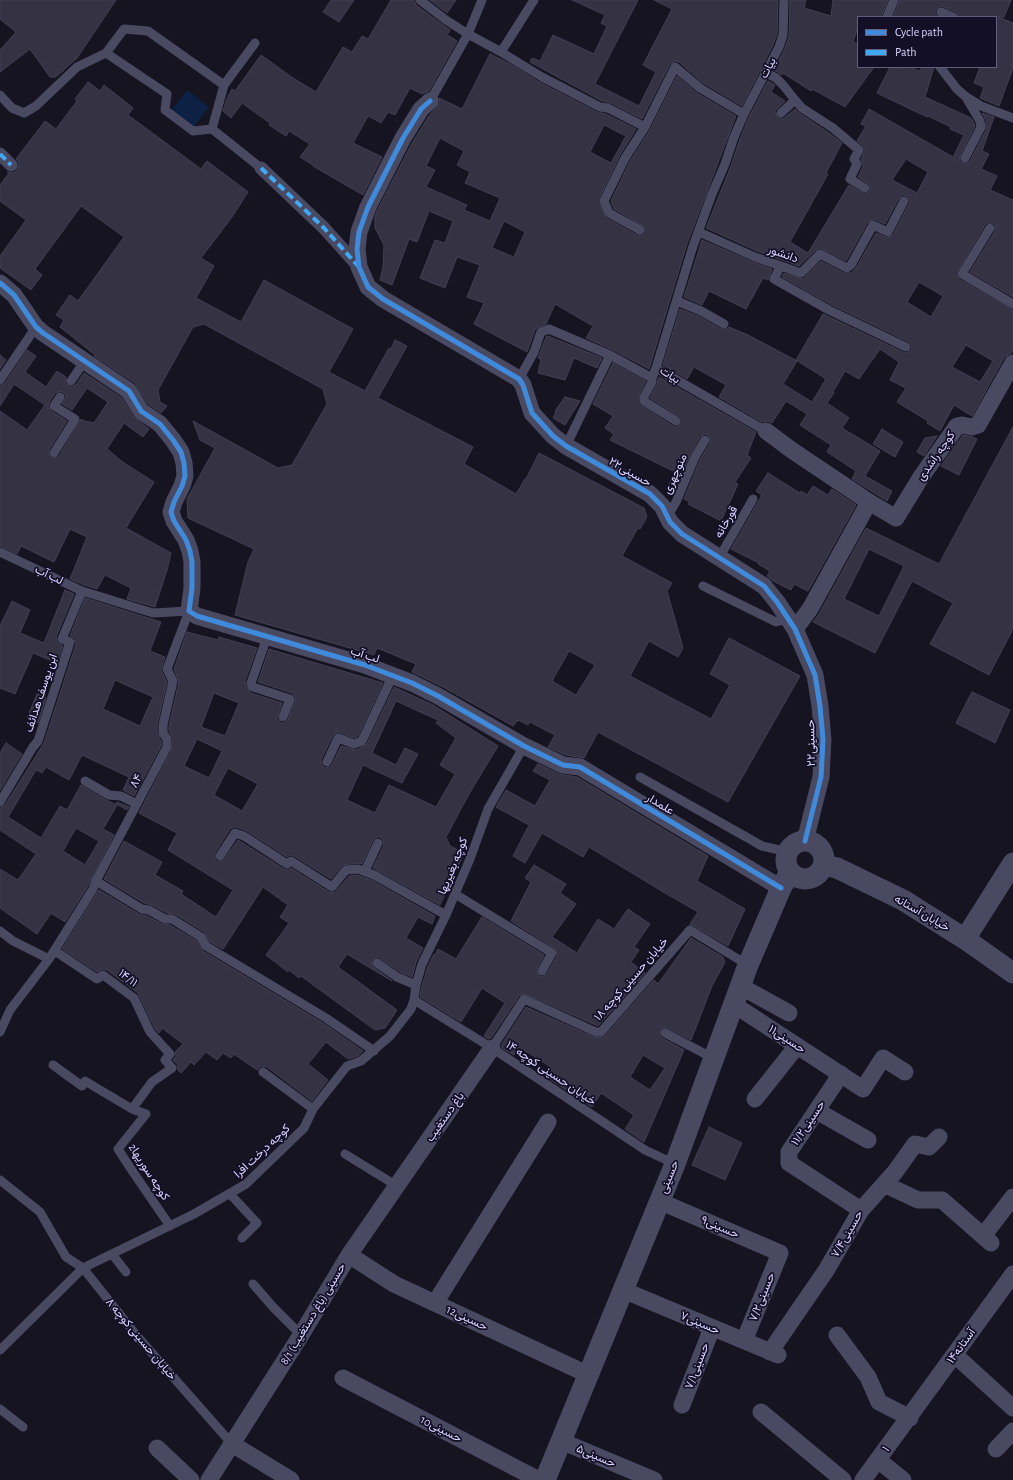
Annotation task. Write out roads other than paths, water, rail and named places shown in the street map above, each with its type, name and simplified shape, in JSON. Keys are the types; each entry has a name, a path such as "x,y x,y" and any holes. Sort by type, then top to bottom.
{"street":[{"path":"358,267 357,249 360,232 368,207 403,138 420,109 430,101"},
{"path":"0,154 11,165"},
{"path":"261,168 324,228 358,267 368,287 383,299 519,379"},
{"path":"0,283 14,295 36,327 84,362 129,391 141,411 160,424 181,452 185,476 171,512 174,521 186,540 192,562 192,588 188,611"},
{"name":"کوچه راشدی","path":"869,502 896,518 921,477 957,426 962,425 972,427 978,425 1013,363"},
{"name":"حسینی۲۲","path":"519,379 524,385 532,413 553,436 566,446 650,494 662,506 667,517 682,534 764,586 792,624 815,675 823,740 821,777 805,841"},
{"name":"بیات","path":"766,431 869,502"},
{"path":"792,624 810,609 869,502"},
{"name":"لب آب","path":"188,611 197,616 365,665 393,675 438,696 524,746"},
{"name":"علمدار","path":"524,746 564,765 580,767 785,880"},
{"path":"805,841 812,842 822,851 824,865 818,875 806,880 785,880 786,859 788,852 792,846 798,842 805,841"},
{"path":"966,938 1013,863"},
{"name":"خیابان آستانه","path":"824,865 837,868 903,900 966,938 1013,973"},
{"name":"حسینی","path":"545,1480 675,1164 736,995 785,880"},
{"path":"736,995 789,1013"},
{"name":"حسینی۱۱","path":"736,995 797,1046 863,1089 883,1058 905,1072"},
{"path":"755,1099 797,1046"},
{"name":"باغ دستغیب","path":"397,1186 492,1048"},
{"name":"حسینی۱۱/۲","path":"841,1074 789,1152 790,1163 861,1210"},
{"path":"817,1111 868,1140"},
{"path":"435,1303 548,1122"},
{"name":"حسینی۷/۴","path":"774,1353 827,1269 861,1210 895,1172 915,1144 929,1147 939,1137"},
{"path":"884,1184 918,1200 942,1200 987,1239 1013,1197"},
{"name":"8/1 حسینی (باغ دستغیب)","path":"209,1480 301,1335 349,1255 397,1186"},
{"name":"حسینی۹","path":"660,1201 780,1253"},
{"name":"حسینی۷/۲","path":"744,1341 780,1253"},
{"name":"حسینی12","path":"349,1255 394,1284 589,1375"},
{"name":"آستانه۱۴","path":"910,1418 1011,1280"},
{"name":"حسینی۷","path":"623,1290 774,1353"},
{"name":"حسینی۷/۱","path":"682,1405 712,1328"},
{"path":"837,1335 868,1377 879,1402 910,1418"},
{"path":"955,1355 1013,1408"},
{"name":"حسینی10","path":"343,1378 539,1480"},
{"path":"761,1412 843,1480"},
{"name":"۱","path":"863,1480 910,1418"},
{"path":"996,1449 1013,1430"},
{"name":"حسینی۵","path":"561,1441 654,1480"},
{"name":"خیابان حسینی کوچه ۸","path":"232,1444 291,1480"},
{"path":"157,1448 191,1480"},
{"path":"878,1460 902,1480"}],"lane":[{"path":"420,0 446,20 468,34 542,77 600,107 608,108 645,127"},
{"path":"430,101 468,34 482,0"},
{"path":"501,52 534,0"},
{"name":"بیات","path":"766,431 656,368 693,246 712,194 744,114 779,47 782,35 784,0"},
{"path":"887,16 894,0"},
{"path":"941,12 951,16"},
{"path":"0,95 12,108 24,113 36,106 77,67 106,53 124,29 148,31 224,85"},
{"path":"212,129 224,85 255,43"},
{"path":"106,53 167,94 165,110 193,131 212,129 261,168"},
{"path":"640,230 609,213 604,201 626,158 645,127 675,67 700,88 744,114"},
{"path":"941,68 957,89 980,106 1013,118"},
{"path":"765,72 776,78 802,108 833,128 859,150 854,159 858,164 850,179 865,188"},
{"path":"965,158 981,127 980,121 966,96"},
{"path":"781,114 795,100"},
{"name":"دانشور","path":"699,232 780,267 785,267 801,273 820,254 847,268 852,265 873,225 888,232 904,201"},
{"path":"990,228 962,274 1013,304"},
{"path":"780,267 774,279 829,310 906,347"},
{"path":"677,301 701,311 724,324"},
{"path":"0,380 36,327"},
{"path":"519,379 534,352 541,332 549,330 610,355 652,378"},
{"path":"566,446 610,355"},
{"path":"71,381 84,362"},
{"path":"656,368 652,382 644,397 644,402 676,421"},
{"path":"54,452 75,419 54,406 60,397"},
{"name":"منوچهری","path":"667,517 676,502 695,457 705,440"},
{"name":"قورخانه","path":"719,558 753,499"},
{"name":"لب آب","path":"0,552 82,591 153,613 188,611"},
{"path":"703,586 776,622 792,624"},
{"name":"ابن یوسف هدائف","path":"0,802 38,740 70,642 62,639 82,591"},
{"name":"۸۴","path":"0,1032 10,1010 55,951 94,889 96,881 168,747 167,739 163,733 163,725 174,681 167,668 188,611"},
{"path":"267,636 251,683 253,686 290,699 283,718"},
{"path":"327,762 338,738 354,744 362,741 393,675"},
{"name":"کوچه بغیریها","path":"414,1000 416,985 422,964 446,916 470,859 488,809 524,746"},
{"path":"640,777 762,846 788,852"},
{"path":"85,781 109,794 121,796 137,804"},
{"path":"220,856 235,833 244,836 287,864 292,861 332,887 346,870 358,869 365,871 446,916"},
{"path":"365,871 378,843"},
{"path":"96,881 142,909 149,910 165,919 172,919 201,938 206,946 326,1018 374,1051"},
{"path":"454,894 552,953 542,971"},
{"name":"خیابان حسینی کوچه ۱۸","path":"492,1048 524,999 596,1032 601,1032 690,930 748,965"},
{"path":"0,931 13,941 49,959"},
{"name":"۱۴/۱۱","path":"55,951 97,979 103,975 134,998 150,1032 170,1054 165,1060 172,1068 152,1082 132,1109"},
{"path":"377,963 397,977 416,985"},
{"name":"کوچه درخت افرا","path":"83,1268 170,1226 246,1184 304,1128 313,1109 347,1066 361,1061 390,1036 411,1009 414,1000"},
{"name":"خیابان حسینی کوچه ۱۴","path":"414,1000 492,1048 645,1150 675,1164"},
{"path":"665,1033 713,1058"},
{"path":"53,1065 82,1086 85,1081 132,1109"},
{"path":"263,1072 313,1109"},
{"name":"کوچه سوریها2","path":"132,1109 146,1114 118,1149 170,1226"},
{"path":"345,1154 397,1186"},
{"name":"خیابان حسینی کوچه ۸","path":"0,1180 40,1212 66,1257 83,1268 137,1336 232,1444"},
{"path":"230,1194 257,1223 242,1238"},
{"path":"112,1254 126,1272"},
{"path":"0,1350 83,1268"},
{"path":"253,1284 273,1308 301,1335"},
{"path":"0,1409 23,1427"}],"water":[{"path":"187,90 209,107 192,129 170,112"}]}
